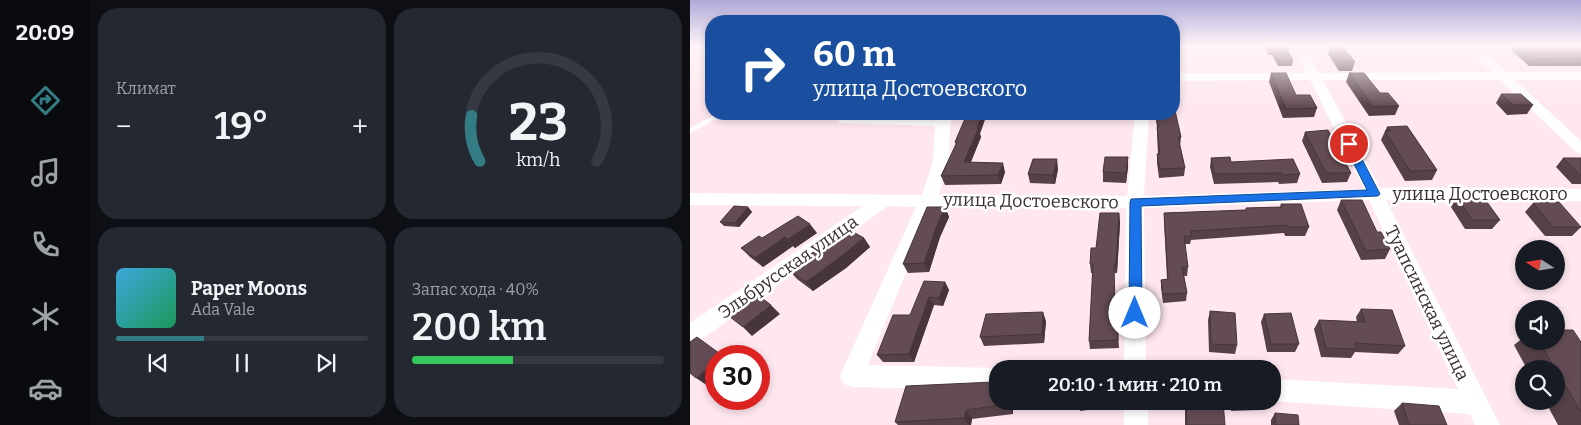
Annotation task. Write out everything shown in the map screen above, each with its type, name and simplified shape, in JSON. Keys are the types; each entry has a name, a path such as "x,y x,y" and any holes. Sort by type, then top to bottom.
{"street":[{"name":"Туапсинская улица","path":"1310,66 1488,425"},
{"path":"1491,66 1581,149"},
{"path":"1180,77 1581,76"},
{"path":"944,120 942,155 929,200 919,216 852,376 989,379"},
{"path":"1135,360 1135,202 1142,120"},
{"name":"улица Достоевского","path":"690,199 1135,202 1374,194 1581,195"},
{"name":"Эльбрусская улица","path":"690,335 886,200"},
{"path":"1281,391 1476,402"},
{"path":"1136,410 1136,425"}],"lane":[{"path":"690,131 711,120"}],"building":[{"path":"1271,73 1286,73 1296,95 1310,95 1317,108 1286,109"},
{"path":"1349,73 1364,73 1380,93 1388,93 1399,106 1373,107"},
{"path":"1501,94 1521,94 1533,105 1513,105"},
{"path":"964,120 980,120 964,162 1003,163 998,175 941,176 957,142 955,142"},
{"path":"1157,120 1177,120 1181,137 1178,137 1185,168 1160,169 1157,154 1160,154 1157,127 1159,127"},
{"path":"1407,126 1437,170 1410,171 1385,131 1391,131 1387,127"},
{"path":"1328,130 1351,173 1326,173 1305,132"},
{"path":"1105,157 1128,157 1126,173 1103,172"},
{"path":"1230,157 1231,162 1293,159 1300,174 1215,174 1211,158"},
{"path":"1563,158 1581,158 1581,175 1580,175"},
{"path":"1033,159 1057,159 1053,175 1028,174"},
{"path":"1457,197 1484,198 1500,220 1472,220"},
{"path":"1341,200 1362,200 1377,232 1381,232 1390,249 1366,251"},
{"path":"1559,202 1581,227 1553,227 1533,203"},
{"path":"1281,204 1301,204 1309,227 1288,227 1287,225 1191,231 1191,236 1184,236 1188,267 1182,267 1187,293 1163,294 1161,280 1168,279 1164,213 1246,210 1246,208 1282,207"},
{"path":"734,206 748,207 735,223 720,222"},
{"path":"927,207 945,207 924,263 903,264"},
{"path":"1100,213 1119,213 1116,264 1114,264 1118,340 1089,341 1093,264 1090,264 1091,248 1096,248"},
{"path":"798,216 810,224 788,239 785,237 755,258 741,248 759,236 762,238"},
{"path":"846,228 864,238 806,282 789,270"},
{"path":"924,281 945,282 939,298 929,297 909,354 877,355 893,315 910,315"},
{"path":"754,292 771,305 743,327 725,313"},
{"path":"1361,309 1392,310 1405,346 1355,343 1357,349 1326,348 1319,320 1365,322"},
{"path":"1210,311 1235,313 1237,345 1211,344"},
{"path":"1043,312 1042,334 980,337 986,314"},
{"path":"1291,313 1299,344 1271,344 1264,314"},
{"path":"1565,330 1573,330 1581,342 1581,412 1565,385 1565,360 1550,360 1544,350 1565,350"},
{"path":"697,337 708,345 705,345 705,371 696,378 690,373 690,342"},
{"path":"989,382 989,407 966,410 964,418 895,422 906,386"},
{"path":"1402,403 1439,406 1447,425 1409,425"},
{"path":"1186,410 1224,410 1225,425 1187,425"},
{"path":"1275,413 1298,415 1299,425 1276,425"}],"route":[{"path":"1135,313 1135,202 1374,194 1349,144"}]}
